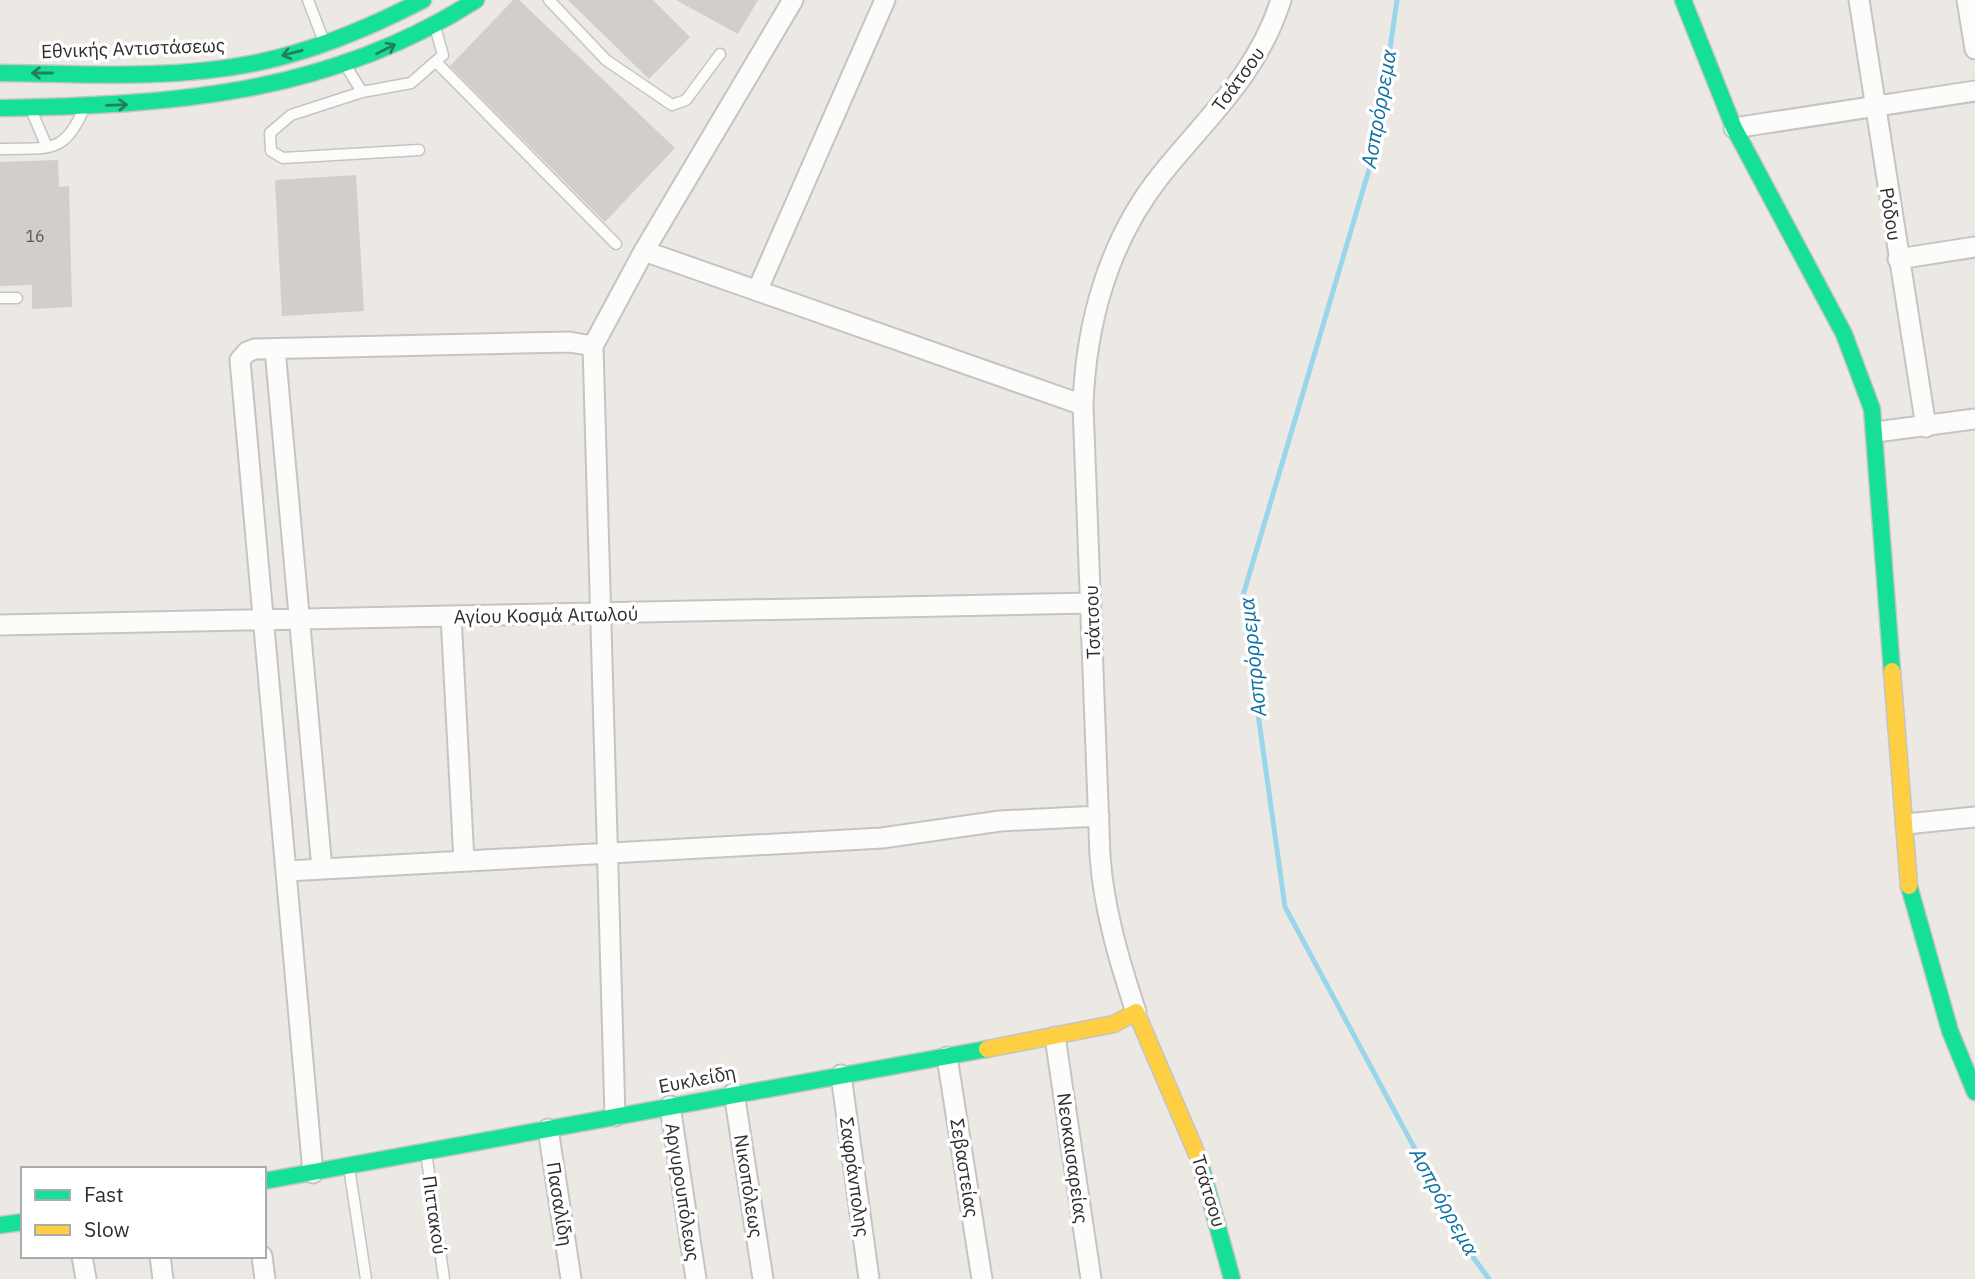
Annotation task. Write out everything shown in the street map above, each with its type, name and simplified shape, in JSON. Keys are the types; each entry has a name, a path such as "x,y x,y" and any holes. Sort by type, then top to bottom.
{"street":[{"name":"Εθνικής Αντιστάσεως","path":"0,73 120,73 219,68 293,54 361,30 423,0"},
{"path":"0,108 153,104 254,92 376,54 475,0"},
{"path":"615,1116 593,346 645,251 793,0"},
{"path":"757,291 885,0"},
{"name":"Τσάτσου","path":"1231,1279 1207,1176 1178,1098 1136,1012 1115,948 1103,894 1083,405 1092,321 1125,230 1161,174 1249,71 1282,0"},
{"path":"1683,0 1734,128 1844,334 1872,409 1876,432 1910,895 1950,1031 1975,1092"},
{"name":"Ρόδου","path":"1859,0 1926,427"},
{"path":"1967,0 1975,49"},
{"path":"1734,128 1874,104 1975,91"},
{"path":"1898,260 1975,247"},
{"path":"645,251 1083,405"},
{"path":"313,1172 241,357 250,351 275,349 569,342 593,346"},
{"path":"275,349 322,869"},
{"path":"1876,432 1975,419"},
{"name":"Αγίου Κοσμά Αιτωλού","path":"0,625 1091,603"},
{"path":"451,616 464,861"},
{"path":"287,871 882,838 1000,821 1099,816"},
{"path":"1906,824 1975,817"},
{"name":"Ευκλείδη","path":"266,1181 734,1093 1055,1037 1114,1024 1136,1012"},
{"name":"Νεοκαισαρείας","path":"1055,1037 1091,1279"},
{"name":"Σεβαστείας","path":"947,1057 982,1279"},
{"name":"Σαφράνπολης","path":"841,1075 869,1279"},
{"name":"Νικοπόλεως","path":"734,1093 763,1279"},
{"name":"Αργυρουπόλεως","path":"670,1106 696,1279"},
{"name":"Πασαλίδη","path":"548,1129 571,1279"},
{"path":"2,1226 21,1222"},
{"path":"82,1258 86,1279"},
{"path":"160,1258 163,1279"},
{"path":"262,1258 265,1279"}],"lane":[{"path":"308,0 324,43"},
{"path":"549,0 606,60 672,105 686,100 720,54"},
{"path":"419,150 283,158 271,151 269,137 272,130 292,115 362,92 411,82 437,63 443,51 434,24"},
{"path":"437,63 616,244"},
{"path":"345,65 362,92"},
{"path":"0,149 47,147 70,137 84,106"},
{"path":"30,108 47,147"},
{"path":"0,299 17,298"},
{"name":"Πιττακού","path":"426,1152 444,1279"},
{"path":"349,1166 366,1279"}],"building":[{"path":"513,0 519,0 675,148 605,222 450,66"},
{"path":"568,0 653,0 690,37 649,79"},
{"path":"676,0 758,0 738,34"},
{"path":"58,160 59,187 69,186 72,307 32,309 32,285 0,286 0,162"},
{"path":"356,175 364,311 282,316 275,180"}],"waterway":[{"name":"Ασπρόρρεμα","path":"1397,0 1376,146 1242,599 1285,907 1473,1257 1489,1279"}],"traffic: fast":[{"path":"0,73 130,75 228,68 281,57 323,44 423,0"},
{"path":"0,108 187,98 305,75 363,57 420,32 476,0"},
{"path":"1683,0 1734,128 1844,334 1872,409 1892,671"},
{"path":"1909,886 1950,1031 1975,1092"},
{"path":"266,1181 987,1049"},
{"path":"1199,1159 1232,1279"},
{"path":"0,1225 21,1222"}],"traffic: slow":[{"path":"1892,671 1909,886"},
{"path":"987,1049 1114,1024 1136,1012 1199,1159"}]}
